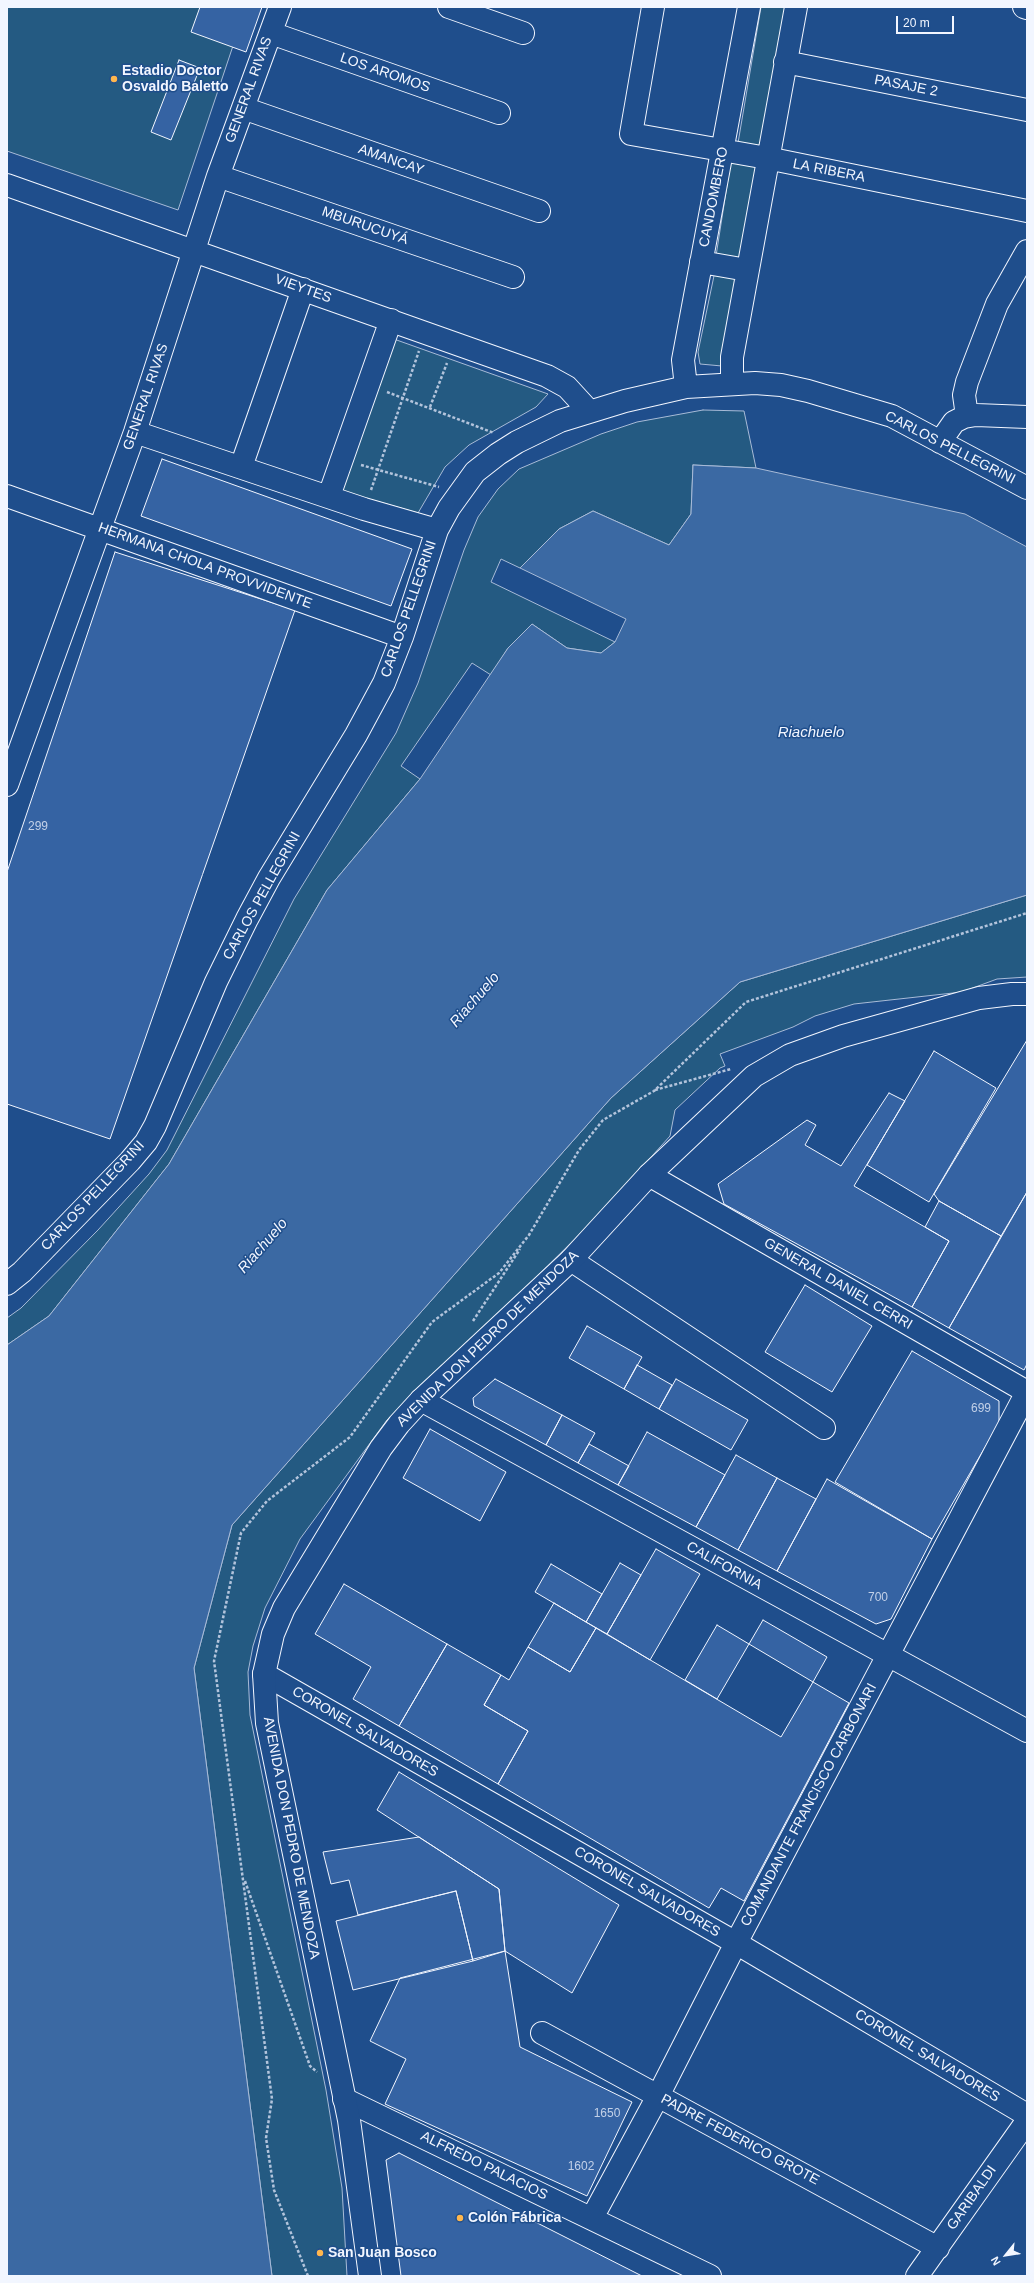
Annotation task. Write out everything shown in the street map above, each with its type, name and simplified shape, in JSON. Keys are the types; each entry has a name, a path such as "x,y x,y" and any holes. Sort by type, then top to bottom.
{"street":[{"name":"GENERAL RIVAS","path":"7,785 98,528 135,432 195,251 218,176 280,7"},
{"path":"449,7 523,33"},
{"name":"LA RIBERA","path":"653,7 631,134 767,158 1027,211"},
{"name":"CANDOMBERO","path":"686,386 683,360 749,7"},
{"path":"732,383 732,357 767,158 796,7"},
{"name":"LOS AROMOS","path":"271,33 499,113"},
{"name":"PASAJE 2","path":"785,62 1027,110"},
{"name":"AMANCAY","path":"242,108 539,211"},
{"name":"MBURUCUYÁ","path":"218,176 513,277"},
{"name":"VIEYTES","path":"7,185 547,376 567,387 589,411"},
{"path":"967,416 964,395 967,382 997,304 1027,251"},
{"path":"701,262 747,270"},
{"path":"241,467 303,289"},
{"path":"329,496 391,320"},
{"name":"CARLOS PELLEGRINI","path":"7,1284 27,1266 130,1161 146,1142 155,1126 216,982 247,919 273,871 356,736 384,682 402,637 437,530 459,493 475,472 517,442 589,411 686,386 732,383 781,385 830,397 892,416 1027,488"},
{"path":"940,442 954,422 967,416 1027,418"},
{"path":"135,432 364,509 437,530"},
{"name":"HERMANA CHOLA PROVVIDENTE","path":"7,496 402,637"},
{"name":"AVENIDA DON PEDRO DE MENDOZA","path":"370,2276 364,2222 344,2099 270,1741 264,1674 273,1634 284,1608 381,1448 394,1430 421,1400 571,1260 649,1176 754,1076 790,1054 837,1038 979,998 1012,994 1027,994"},
{"name":"GENERAL DANIEL CERRI","path":"649,1176 1027,1392"},
{"path":"571,1260 824,1428"},
{"name":"COMANDANTE FRANCISCO CARBONARI","path":"592,2218 658,2096 736,1943 1027,1392"},
{"name":"CALIFORNIA","path":"421,1400 1027,1731"},
{"name":"CORONEL SALVADORES","path":"264,1674 736,1943 1027,2115"},
{"name":"PADRE FEDERICO GROTE","path":"542,2033 938,2248"},
{"name":"ALFREDO PALACIOS","path":"344,2099 710,2276"},
{"name":"GARIBALDI","path":"917,2276 1027,2120"}],"path":[{"path":"364,509 425,332"},
{"path":"430,407 455,343"},
{"path":"368,386 430,407 517,442"},
{"path":"342,458 459,493"},
{"path":"469,1328 529,1235 579,1150 603,1120 654,1091 746,1002 1027,913"},
{"path":"308,2276 274,2190 266,2138 272,2099 214,1661 241,1533 267,1501 350,1437 432,1322 499,1273 529,1235"},
{"path":"243,1875 310,2066 322,2077"}],"shaded area":[{"name":"Estadio Doctor Osvaldo Baletto","path":"7,7 246,7 178,210 7,151"},
{"path":"761,7 789,7 764,148 738,143"},
{"path":"731,160 758,164 743,260 716,256"},
{"path":"715,271 741,275 722,366 700,364 698,352"},
{"path":"391,338 548,394 536,407 469,445 445,467 418,513 341,491"},
{"path":"703,410 744,411 756,468 693,465 691,514 669,545 593,511 559,529 520,568 501,559 491,582 615,642 601,653 567,648 532,624 508,648 491,675 472,663 401,766 420,779 327,890 169,1164 49,1316 7,1345 7,1318 21,1308 98,1230 149,1174 167,1150 294,899 396,733 418,683 464,550 478,517 498,489 519,469 601,434 637,422"},
{"path":"1027,895 1027,977 997,979 962,992 854,1004 815,1016 793,1027 720,1054 725,1066 720,1068 675,1110 670,1136 600,1214 468,1345 387,1420 300,1539 265,1608 253,1646 248,1672 250,1715 326,2090 342,2188 347,2276 272,2276 194,1668 232,1525 611,1098 740,982"}],"water":[{"name":"Riachuelo","path":"693,465 756,468 965,514 1027,547 1027,895 740,982 611,1098 232,1525 194,1668 272,2276 7,2276 7,1345 49,1316 169,1164 327,890 420,779 508,648 532,624 567,648 601,653 615,642 626,619 520,568 559,529 593,511 669,545 691,514"}],"building":[{"path":"200,7 262,7 246,52 191,32"},
{"path":"179,60 200,68 171,140 151,132"},
{"path":"162,459 412,549 391,606 141,516"},
{"path":"115,552 295,610 110,1139 7,1104 7,872"},
{"path":"1027,1040 1027,1192 1001,1236 939,1201 934,1194"},
{"path":"934,1051 996,1088 929,1202 867,1165"},
{"path":"889,1093 905,1101 854,1186 949,1241 912,1307 724,1204 718,1184 807,1120 816,1125 805,1145 841,1166"},
{"path":"1027,1192 1027,1364 1024,1370 949,1328"},
{"path":"939,1201 1001,1236 949,1328 912,1307 949,1241 925,1227"},
{"path":"805,1285 872,1326 832,1392 765,1352"},
{"path":"587,1326 642,1357 624,1389 569,1358"},
{"path":"912,1351 999,1401 999,1423 932,1539 835,1482"},
{"path":"637,1365 672,1385 659,1409 624,1389"},
{"path":"495,1379 562,1415 546,1445 474,1406 473,1398"},
{"path":"676,1379 748,1420 731,1450 659,1409"},
{"path":"562,1415 595,1433 578,1463 546,1445"},
{"path":"430,1429 506,1472 480,1521 403,1478"},
{"path":"647,1432 725,1475 696,1527 618,1485"},
{"path":"589,1444 629,1466 618,1485 578,1463"},
{"path":"736,1455 777,1478 738,1550 696,1527"},
{"path":"777,1478 816,1499 777,1571 738,1550"},
{"path":"827,1479 932,1539 891,1619 876,1624 777,1571"},
{"path":"656,1549 700,1574 650,1660 607,1634"},
{"path":"620,1563 641,1575 607,1634 586,1622"},
{"path":"551,1564 602,1594 586,1622 535,1592"},
{"path":"344,1584 447,1644 399,1726 353,1699 371,1667 315,1634"},
{"path":"554,1603 596,1628 570,1672 528,1647"},
{"path":"763,1620 827,1657 813,1682 749,1644"},
{"path":"717,1625 749,1644 717,1699 685,1680"},
{"path":"596,1628 781,1737 813,1682 849,1703 744,1901 721,1888 709,1908 498,1784 528,1731 484,1705 501,1675 509,1680 528,1647 570,1672"},
{"path":"447,1644 501,1675 484,1705 528,1731 498,1784 399,1726"},
{"path":"399,1772 619,1905 572,1993 505,1951 499,1889 377,1810"},
{"path":"419,1837 499,1889 505,1951 473,1961 456,1891 358,1915 349,1880 331,1884 323,1852"},
{"path":"456,1891 473,1961 353,1990 336,1921"},
{"path":"505,1951 520,2047 632,2102 587,2196 385,2104 406,2059 370,2041 400,1978"},
{"name":"Colón Fábrica","path":"399,2153 642,2276 401,2276 386,2160"}],"place":[{"name":"Estadio Doctor Osvaldo Baletto","path":"114,79"},
{"name":"Colón Fábrica","path":"460,2218"},
{"name":"San Juan Bosco","path":"320,2253"}]}
